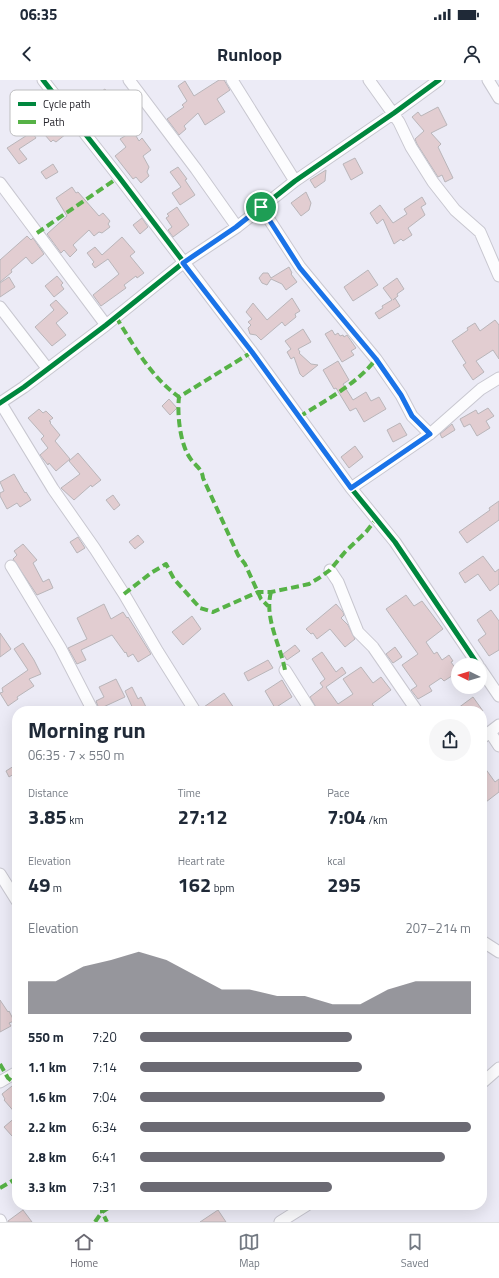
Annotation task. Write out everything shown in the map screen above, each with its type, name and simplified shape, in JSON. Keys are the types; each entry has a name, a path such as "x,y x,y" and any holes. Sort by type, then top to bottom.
{"street":[{"path":"42,80 50,90"},
{"path":"129,80 137,90"},
{"path":"232,80 295,181"},
{"path":"369,80 394,113 411,147 433,182 455,210 480,232 499,276"},
{"path":"192,706 96,549 53,489 0,402 24,387 47,368 106,325 183,263 236,227 295,181 439,80"},
{"path":"488,80 499,98"},
{"path":"142,97 196,169 236,227"},
{"path":"86,136 252,352 351,488 395,542 473,658"},
{"path":"0,183 106,325"},
{"path":"261,207 300,268 376,359 401,395 412,416 430,434"},
{"path":"0,306 47,368"},
{"path":"351,488 430,434 481,389 499,378"},
{"path":"11,566 60,648 90,706"},
{"path":"330,570 338,582 358,632 373,647 414,706"},
{"path":"285,670 308,706"},
{"path":"487,678 499,696"},
{"path":"490,732 499,746"},
{"path":"0,874 12,893"},
{"path":"487,944 499,952"},
{"path":"487,1076 499,1068"},
{"path":"0,1082 12,1075"},
{"path":"280,1222 299,1210"}],"building":[{"path":"219,80 224,80 230,90 217,99 225,112 205,125 198,113 184,126 186,129 179,135 167,119 184,107 182,105 187,101 178,86 185,81 194,96"},
{"path":"438,107 447,125 431,133 441,144 438,147 453,178 445,182 442,175 438,177 417,144 415,139 424,131 412,117 418,112 421,116"},
{"path":"26,136 35,136 36,138 19,149 27,159 19,164 7,148"},
{"path":"46,136 64,136 56,142 53,140 51,142"},
{"path":"125,136 136,136 139,141 142,138 151,150 143,156 149,167 147,172 149,176 141,183 136,177 133,179 115,156 126,147 120,139"},
{"path":"355,158 363,173 351,180 343,164"},
{"path":"53,164 58,172 46,179 41,172"},
{"path":"178,167 187,179 185,180 195,195 180,205 172,193 181,187 170,172"},
{"path":"326,170 325,181 315,188 310,180"},
{"path":"72,187 99,216 103,213 110,221 108,224 110,227 102,233 99,232 94,236 89,230 73,245 77,250 70,257 64,250 61,253 47,234 67,216 56,198"},
{"path":"306,192 311,203 309,210 301,216 291,203"},
{"path":"422,197 426,204 421,207 425,215 408,228 412,235 403,241 401,239 394,244 383,219 377,224 370,213 380,205 393,223 407,214 404,209"},
{"path":"177,207 189,225 173,237 168,230 172,227 166,218 169,216 167,214"},
{"path":"142,218 148,227 140,234 133,225"},
{"path":"27,236 31,240 33,238 44,254 32,264 26,257 0,282 0,260"},
{"path":"122,237 135,252 130,256 144,273 137,278 136,276 124,285 126,288 101,306 93,295 119,274 108,259 95,268 92,264 94,262 87,253 95,247 102,255"},
{"path":"289,267 292,273 291,274 297,282 286,290 282,284 271,279 267,285 262,283 259,278 263,273 268,273 271,278"},
{"path":"368,270 378,285 353,301 344,287"},
{"path":"57,276 63,283 61,285 64,289 54,297 45,286"},
{"path":"9,277 15,287 0,297 0,283"},
{"path":"397,278 404,289 397,294 398,296 395,298 400,306 379,319 375,313 383,308 382,306 392,300 383,288"},
{"path":"292,298 300,311 295,314 296,317 285,326 282,322 261,340 256,335 250,334 248,328 251,325 248,322 252,319 246,312 253,303 267,320"},
{"path":"56,300 68,313 56,323 66,335 52,346 35,327 54,310 50,305"},
{"path":"495,320 499,325 499,359 493,350 476,361 484,372 473,380 463,365 466,363 452,341 475,323 480,331"},
{"path":"303,329 311,342 298,349 300,352 299,353 311,364 318,365 303,377 300,374 294,357 291,359 287,352 291,349 285,341"},
{"path":"332,330 335,335 338,333 340,336 343,335 344,337 347,335 356,348 351,351 354,355 342,362 325,334"},
{"path":"338,361 349,380 343,384 353,400 366,392 371,401 379,397 386,409 364,422 356,408 350,411 336,388 334,389 323,370"},
{"path":"169,399 177,408 170,415 162,406"},
{"path":"488,408 494,416 486,421 490,428 477,436 470,424 464,427 460,419 476,410 478,414"},
{"path":"39,409 43,413 46,411 53,418 49,421 60,435 55,441 70,459 56,471 49,463 48,465 40,455 48,448 41,439 44,436 28,418"},
{"path":"400,423 407,435 393,442 387,430"},
{"path":"452,424 455,430 442,438 440,434"},
{"path":"355,446 363,457 349,468 341,457"},
{"path":"78,453 101,480 92,487 91,485 74,500 61,488 80,474 69,461"},
{"path":"14,474 31,500 20,507 17,503 7,509 0,496 0,493 4,491 0,482"},
{"path":"113,495 120,505 114,510 106,500"},
{"path":"499,501 499,520 467,543 459,532 490,510 489,508"},
{"path":"138,535 144,542 135,549 129,542"},
{"path":"78,537 85,548 77,553 70,542"},
{"path":"23,544 37,560 33,563 43,582 49,579 53,588 37,595 13,559 17,555 14,551"},
{"path":"483,556 495,572 499,569 499,584 490,591 478,574 465,583 459,573"},
{"path":"406,595 414,606 422,601 443,629 426,642 434,654 437,652 442,660 449,655 451,658 451,676 444,681 441,678 429,686 432,691 418,699 411,690 417,686 402,665 418,654 386,609"},
{"path":"104,604 111,619 123,612 127,618 128,617 151,654 138,662 133,654 128,657 126,652 125,653 112,635 81,650 86,660 77,664 68,648 87,639 77,618"},
{"path":"336,604 343,612 344,615 341,618 348,625 355,639 345,647 330,629 317,639 313,633 311,634 306,629"},
{"path":"491,610 499,621 499,650 489,656 478,640 486,634 477,620"},
{"path":"192,616 201,629 183,645 172,632"},
{"path":"0,633 11,649 0,657"},
{"path":"23,643 41,674 29,679 34,686 17,697 18,699 8,706 0,693 3,692 2,688 28,670 14,649"},
{"path":"295,645 300,651 287,660 283,654"},
{"path":"395,647 402,657 393,663 386,654"},
{"path":"322,652 336,672 342,667 346,673 326,687 338,704 353,694 343,679 361,667 373,683 381,677 391,690 372,704 374,706 315,706 310,697 323,687 320,683 325,679 312,659"},
{"path":"268,660 273,668 248,681 244,673"},
{"path":"116,679 125,697 106,706 98,706 96,701 104,697 99,687"},
{"path":"282,680 292,697 278,706 274,706 265,691"},
{"path":"132,687 138,699 141,697 146,706 132,706 125,691"},
{"path":"224,693 233,706 205,706"},
{"path":"473,697 479,706 461,706"},
{"path":"12,767 12,775 9,777 6,771"},
{"path":"487,771 495,782 499,779 499,792 487,801"},
{"path":"0,1000 8,1012 9,1011 12,1017 12,1022 9,1023 11,1026 0,1032"},
{"path":"12,1086 12,1109 4,1100 5,1099 2,1094"},
{"path":"12,1120 12,1136 4,1127"},
{"path":"23,1210 32,1222 8,1222 8,1221"},
{"path":"218,1210 226,1222 200,1222"}],"marked path":[{"path":"37,233 119,177"},
{"path":"116,317 136,350 152,371 179,397"},
{"path":"252,352 179,397 178,412 182,437 187,452 201,472 238,555 245,564 261,599 268,606"},
{"path":"299,417 350,384 376,359"},
{"path":"124,594 151,573 166,564 174,579 200,608 213,612 258,592 271,592 309,584 330,570 345,552 366,532 376,519"},
{"path":"271,592 269,602 271,621 285,670"},
{"path":"0,1064 8,1078 12,1081"},
{"path":"0,1188 12,1181"},
{"path":"102,1210 107,1222"},
{"path":"95,1222 105,1210"}],"cycle path":[{"path":"43,80 51,90"},
{"path":"0,403 24,387 106,325 183,263 237,227 295,181 439,80"},
{"path":"87,136 252,352 351,488 395,542 473,658"}],"route":[{"path":"261,207 300,268 376,359 401,395 412,416 430,434 351,488 252,352 183,263 236,227 261,207"}]}
